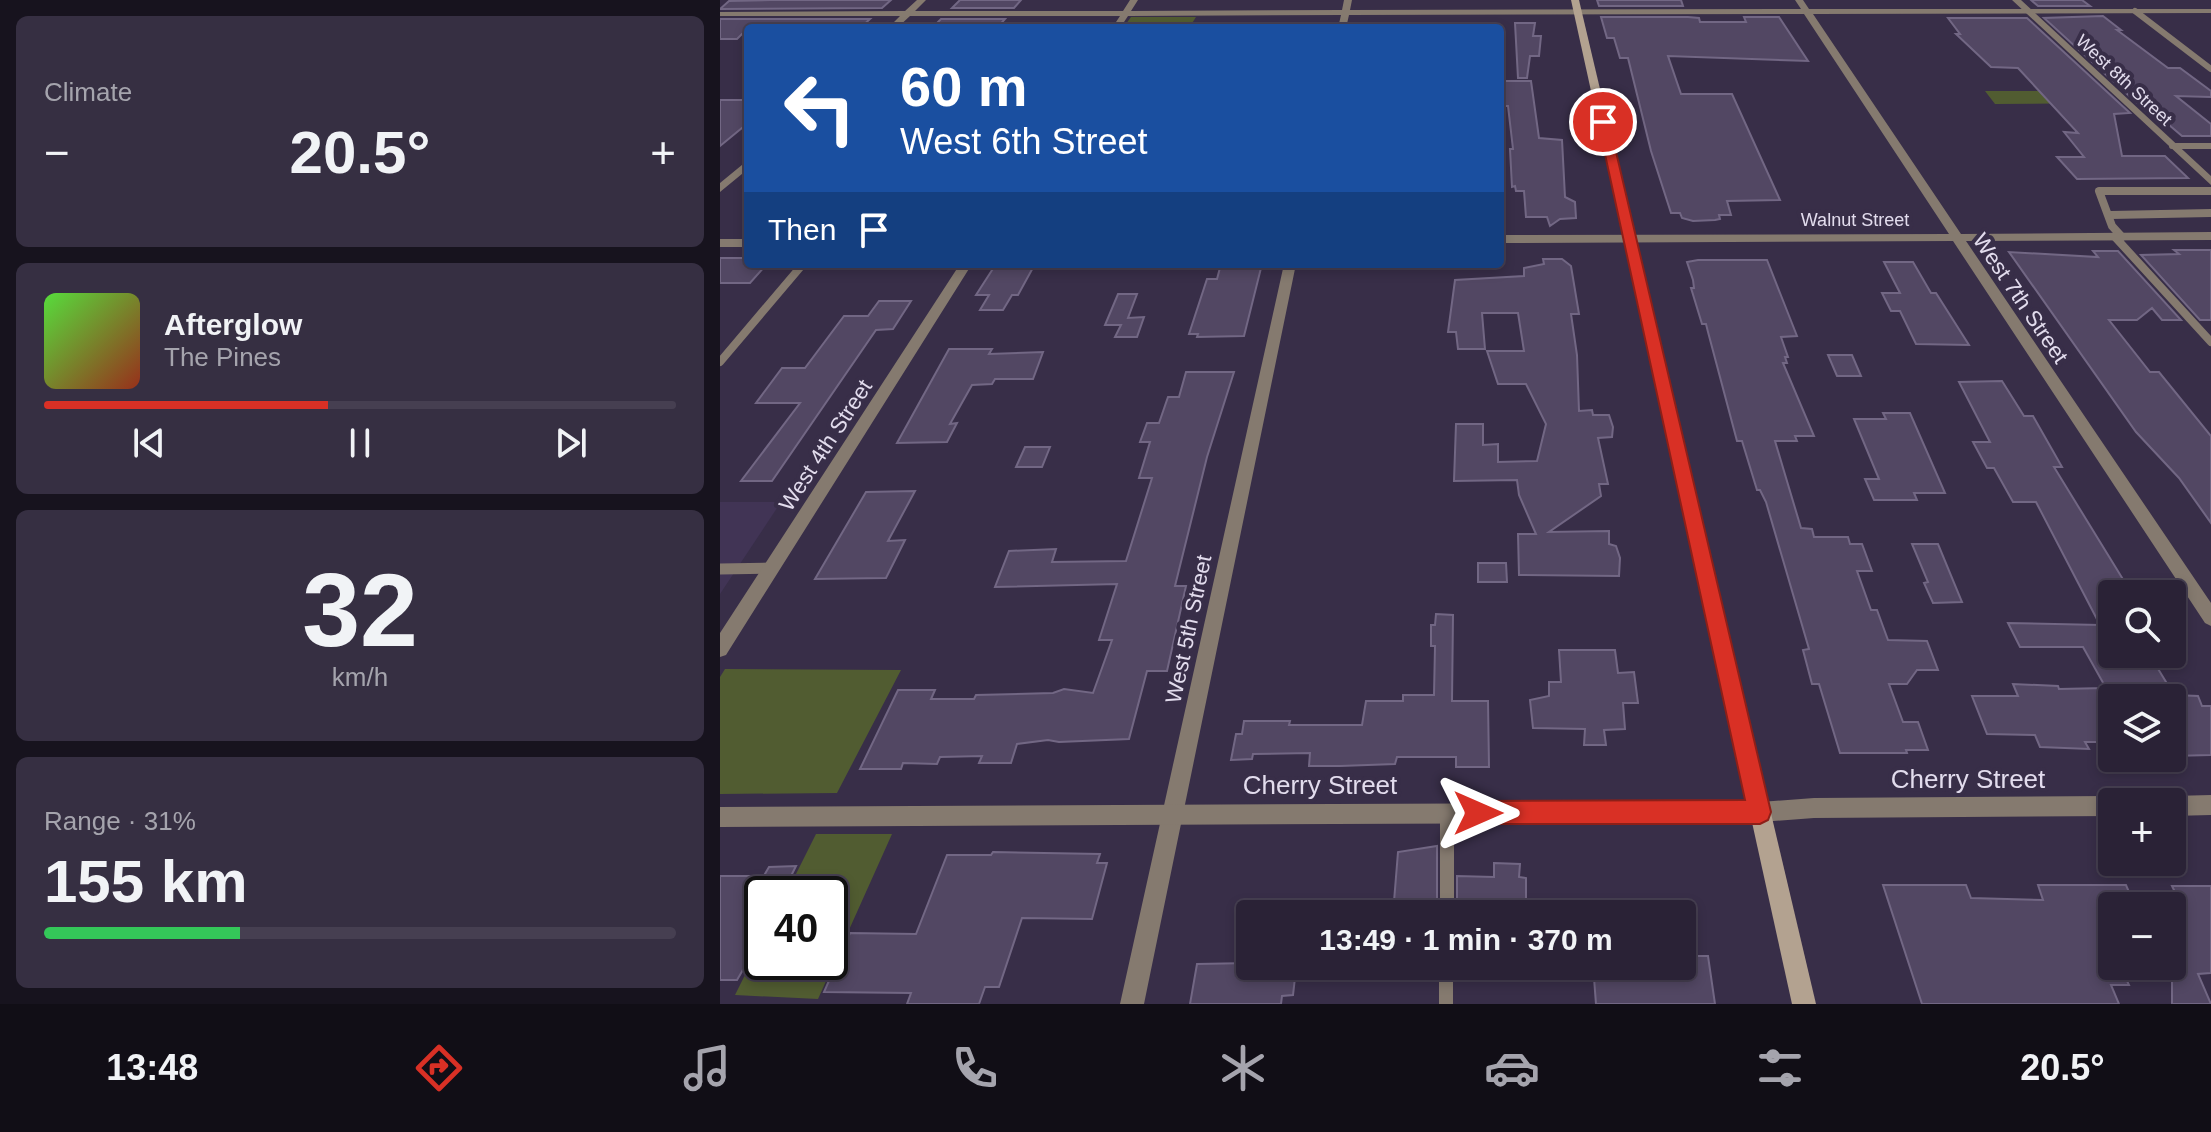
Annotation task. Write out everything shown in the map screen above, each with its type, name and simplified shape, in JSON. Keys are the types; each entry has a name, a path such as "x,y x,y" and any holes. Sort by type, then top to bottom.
{"main road":[{"path":"1577,6 1804,1004"}],"street":[{"path":"896,24 922,0"},
{"path":"1119,24 1134,0"},
{"path":"1343,24 1348,0"},
{"name":"West 7th Street","path":"1799,0 2211,618"},
{"name":"West 8th Street","path":"2016,0 2211,182"},
{"path":"720,14 1345,13 1577,6 1807,12 2211,11"},
{"path":"720,189 744,167"},
{"name":"Walnut Street","path":"1504,239 2211,236"},
{"path":"720,243 744,243"},
{"name":"West 4th Street","path":"720,649 963,268"},
{"name":"West 5th Street","path":"1132,1004 1289,268"},
{"path":"2186,806 2211,805"},
{"name":"Cherry Street","path":"720,817 1760,812 1814,808 2098,806"}],"lane":[{"path":"2135,11 2211,69"},
{"path":"2172,146 2211,146"},
{"path":"2211,191 2099,191 2119,237 2211,342"},
{"path":"2111,215 2211,213"},
{"path":"720,362 800,268"},
{"path":"720,569 772,568"},
{"path":"1447,812 1447,900"},
{"path":"1446,980 1446,1004"}],"shaded area":[{"path":"720,502 781,502 720,594"}],"green space":[{"path":"1131,17 1196,17 1192,24 1126,24"},
{"path":"1985,91 2093,91 2105,103 1995,104"},
{"path":"725,669 901,670 837,793 720,794 720,677"},
{"path":"816,834 892,834 848,932 848,876 795,876"},
{"path":"744,977 744,980 827,980 818,999 735,995"}],"building":[{"path":"891,0 882,8 720,9 729,1"},
{"path":"960,0 1021,0 1014,8 952,8"},
{"path":"1597,0 1681,0 1683,6 1599,6"},
{"path":"2031,0 2082,0 2090,6 2038,6"},
{"path":"2103,16 2168,68 2180,68 2211,91 2211,97 2176,96 2211,124 2211,136 2182,136 2155,113 2148,113 2044,18"},
{"path":"1601,17 1688,17 1699,18 1700,22 1746,22 1744,17 1779,17 1808,61 1668,56 1681,94 1732,94 1780,200 1727,201 1731,215 1719,215 1720,219 1715,220 1693,221 1682,218 1680,213 1671,213 1651,151 1628,58 1620,58 1614,38 1607,38"},
{"path":"1948,18 2027,18 2130,113 2114,114 2122,156 2165,156 2188,178 2077,179 2057,157 2084,157 2064,132 2078,133 2018,68 1991,67 1956,34 1960,34"},
{"path":"720,19 870,19 864,24 744,24 744,32 737,39 720,39"},
{"path":"941,19 1005,19 1001,24 936,24"},
{"path":"1515,23 1535,23 1533,36 1541,36 1539,56 1530,56 1527,78 1518,78"},
{"path":"1504,81 1531,81 1539,138 1562,140 1565,197 1575,202 1576,218 1560,219 1550,226 1547,217 1526,217 1524,191 1516,191 1515,186 1512,187 1510,149 1513,149 1508,106 1504,106"},
{"path":"720,100 744,100 744,126 720,146"},
{"path":"2174,250 2211,250 2211,320 2200,320 2141,255 2179,254"},
{"path":"2093,251 2118,251 2181,320 2162,320 2152,308 2137,320 2109,320 2150,372 2159,372 2211,436 2211,523 2179,478 2136,432 2009,252 2098,257"},
{"path":"720,258 744,258 744,268 763,268 750,283 720,283"},
{"path":"1543,259 1562,259 1571,266 1579,314 1571,314 1577,355 1579,411 1592,410 1593,415 1609,415 1613,427 1612,437 1598,438 1608,484 1599,484 1601,496 1549,532 1609,531 1609,544 1616,546 1620,558 1619,576 1519,575 1518,534 1536,534 1519,495 1517,480 1454,481 1456,424 1483,424 1483,445 1498,444 1498,462 1537,461 1546,424 1526,384 1498,384 1487,351 1524,351 1518,313 1482,313 1485,349 1458,349 1456,332 1448,332 1455,280 1524,276 1524,268 1544,264"},
{"path":"1767,260 1797,336 1781,337 1788,357 1785,357 1787,363 1783,363 1814,436 1795,436 1797,441 1775,441 1801,528 1812,529 1814,537 1848,537 1850,544 1862,544 1872,571 1857,571 1871,610 1877,610 1888,640 1927,641 1938,670 1917,670 1907,684 1889,684 1903,722 1918,722 1928,750 1840,753 1819,684 1812,684 1803,650 1809,649 1766,502 1757,490 1742,441 1737,441 1706,324 1702,324 1691,288 1694,288 1693,280 1687,262"},
{"path":"1884,262 1913,262 1931,293 1936,293 1969,345 1916,344 1900,311 1891,311 1882,293 1900,293"},
{"path":"993,268 1033,268 1018,295 1012,295 1003,310 980,310 989,295 976,295"},
{"path":"1220,268 1261,268 1244,336 1197,337 1198,334 1189,334 1207,279 1217,279"},
{"path":"1118,294 1137,294 1128,318 1144,317 1137,337 1115,337 1121,325 1105,325"},
{"path":"879,301 911,301 893,329 876,330 772,481 741,481 800,403 756,403 782,368 805,368 844,316 868,316"},
{"path":"949,349 992,349 989,354 1043,352 1033,379 995,379 992,384 972,385 950,424 957,423 947,442 897,443"},
{"path":"1828,355 1852,355 1861,376 1837,376"},
{"path":"1186,372 1234,372 1207,457 1175,586 1186,586 1167,671 1147,671 1129,739 1048,740 1017,744 1011,763 979,763 982,756 940,757 937,764 903,763 901,769 860,769 898,690 935,690 931,699 974,699 976,695 1053,693 1064,689 1093,693 1112,640 1099,640 1117,584 995,587 1009,551 1056,549 1052,562 1126,561 1152,478 1139,478 1150,442 1140,442 1147,423 1159,423 1168,397 1179,397"},
{"path":"2002,381 2024,416 2033,416 2062,467 2054,467 2123,580 2098,580 2098,621 2036,502 2013,502 1994,468 1987,468 1973,442 1990,442 1959,382"},
{"path":"1883,413 1910,413 1945,493 1914,493 1917,500 1874,500 1865,479 1879,479 1854,419 1886,419"},
{"path":"1025,447 1050,447 1042,467 1016,467"},
{"path":"915,491 888,541 905,540 886,578 815,579 866,492"},
{"path":"1912,544 1938,544 1962,602 1933,603"},
{"path":"1478,563 1506,563 1507,582 1478,582"},
{"path":"1436,614 1453,615 1452,701 1488,701 1489,767 1456,767 1456,757 1397,757 1395,764 1309,766 1310,753 1253,754 1252,759 1231,760 1236,734 1242,734 1244,721 1290,721 1289,725 1362,725 1366,701 1403,701 1403,695 1434,695 1435,646 1431,646 1431,625 1435,625"},
{"path":"2008,623 2098,625 2098,668 2158,668 2167,684 2104,684 2083,647 2020,647"},
{"path":"1559,650 1615,650 1618,673 1634,672 1638,703 1623,703 1625,729 1604,730 1606,745 1584,745 1585,729 1533,728 1530,700 1549,696 1549,682 1561,682"},
{"path":"2013,684 2058,686 2059,689 2098,688 2098,742 2085,742 2089,749 2040,747 2035,735 1987,734 1972,696 2018,696"},
{"path":"2186,696 2198,696 2202,706 2211,706 2211,755 2186,756"},
{"path":"1437,846 1437,900 1394,900 1398,852"},
{"path":"993,852 1100,854 1097,863 1107,863 1092,919 1022,918 999,987 985,987 979,1004 907,1004 911,993 824,992 829,980 848,980 850,933 916,934 947,855 991,855"},
{"path":"1494,863 1520,864 1519,877 1526,878 1526,900 1457,900 1457,876 1494,877"},
{"path":"796,866 791,876 764,876 769,867"},
{"path":"720,876 744,876 744,968 737,980 720,980"},
{"path":"1883,885 1966,885 1971,898 2043,900 2038,885 2126,885 2129,892 2098,892 2098,980 2127,980 2129,985 2111,985 2119,1004 1922,1004"},
{"path":"2172,886 2211,886 2211,973 2198,974 2211,1004 2172,1004 2172,980 2186,980 2186,892 2175,892"},
{"path":"1696,956 1708,956 1715,1004 1596,1004 1594,980 1696,980"},
{"path":"1236,963 1236,980 1295,980 1293,995 1282,996 1281,1004 1190,1004 1197,964"}],"route":[{"path":"1478,813 1760,812 1603,122"}]}
